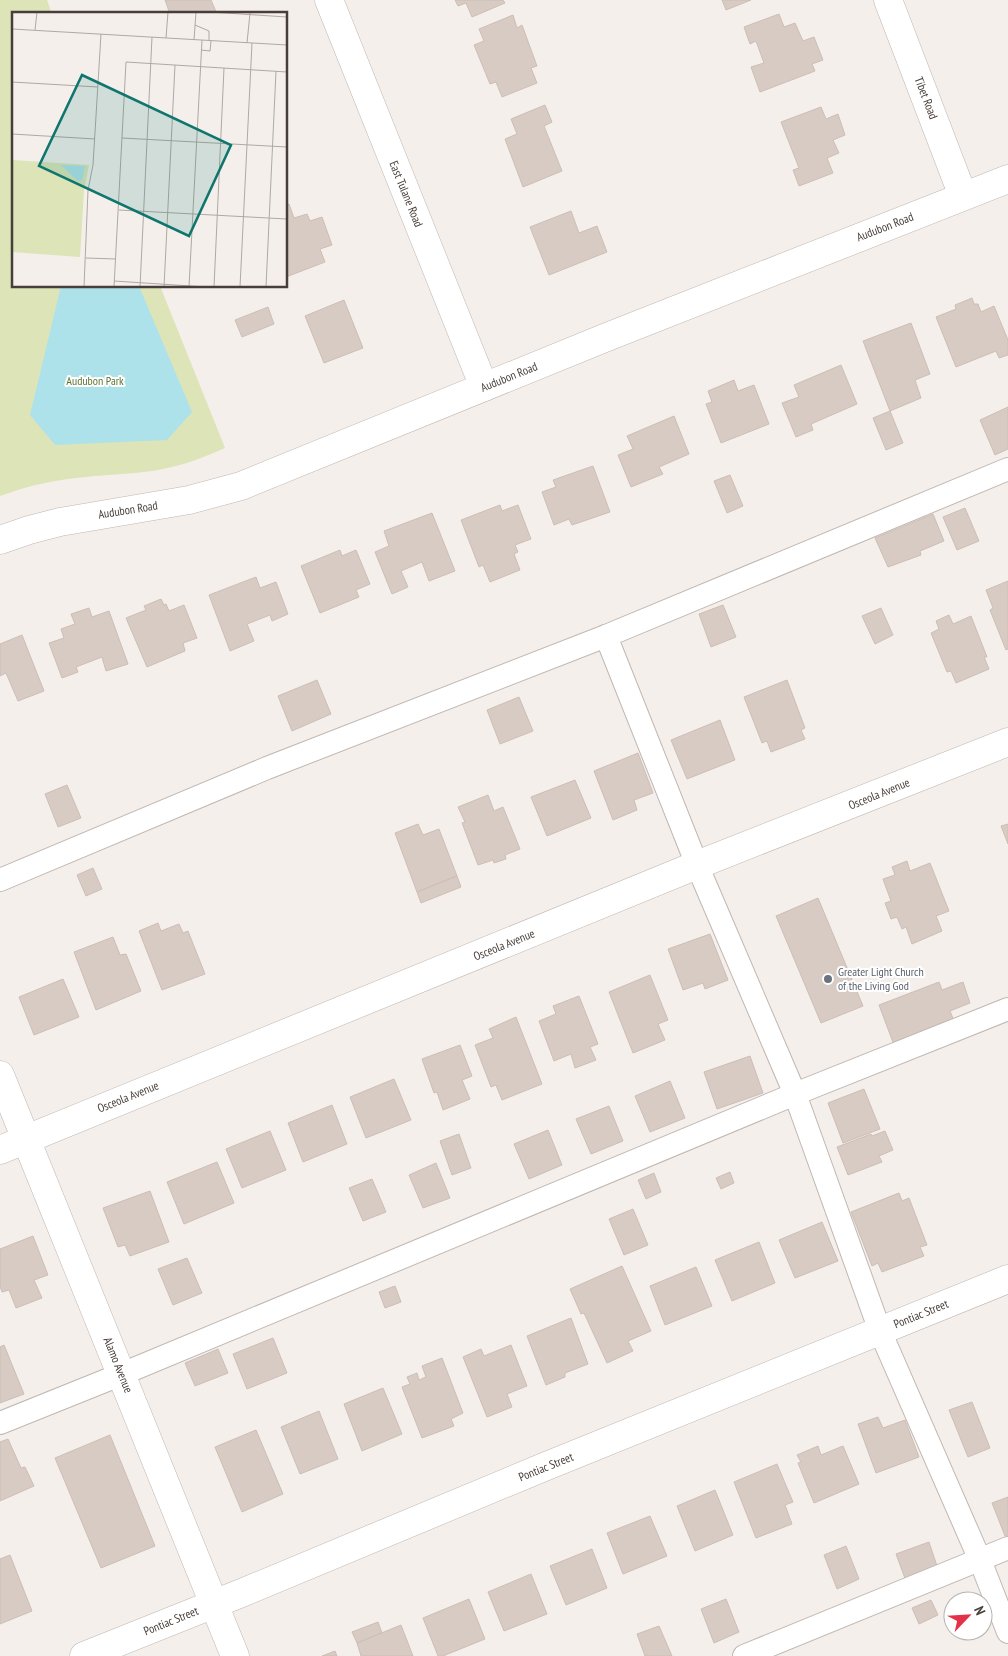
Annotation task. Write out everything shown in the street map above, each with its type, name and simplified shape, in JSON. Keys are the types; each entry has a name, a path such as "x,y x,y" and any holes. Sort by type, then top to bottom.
{"street":[{"name":"East Tulane Road","path":"329,0 484,387"},
{"name":"Tibet Road","path":"888,0 964,196"},
{"name":"Audubon Road","path":"0,540 60,522 189,500 241,486 484,387 1008,179"},
{"name":"Osceola Avenue","path":"0,1150 697,866 1008,742"},
{"name":"Alamo Avenue","path":"0,1075 235,1656"},
{"name":"Pontiac Street","path":"84,1656 553,1463 1008,1279"}],"lane":[{"path":"0,880 267,768 606,636 1008,469"},
{"path":"606,636 697,866 795,1094 880,1331 980,1560 1008,1632"},
{"path":"0,1423 795,1094 1008,1009"},
{"path":"744,1656 1008,1548"}],"green space":[{"name":"Audubon Park","path":"0,0 47,0 51,12 12,12 12,288 161,288 225,448 163,469 65,479 32,486 0,496"}],"water":[{"path":"61,288 140,288 192,412 167,440 55,445 30,415"}],"building":[{"path":"165,0 211,0 216,12 169,12"},
{"path":"455,0 503,0 505,3 472,17 466,3 458,6"},
{"path":"722,0 751,0 726,10"},
{"path":"779,14 784,27 795,23 803,41 814,37 823,60 812,64 815,71 760,92 751,67 764,63 756,41 750,44 744,27"},
{"path":"513,15 517,28 522,25 537,66 531,68 537,83 502,97 496,82 490,84 474,45 484,41 479,29"},
{"path":"545,105 552,122 544,126 562,171 523,187 505,139 517,134 511,119"},
{"path":"821,107 826,119 838,114 845,135 833,140 839,153 827,158 833,173 799,186 793,170 799,168 781,122"},
{"path":"288,204 294,218 307,214 310,221 322,217 332,245 320,249 325,262 288,276"},
{"path":"571,211 579,233 597,226 607,252 549,275 530,227"},
{"path":"972,298 974,304 978,304 981,312 994,306 1008,340 1008,355 999,358 996,351 956,367 936,317 956,309 955,305"},
{"path":"344,300 363,348 324,363 305,316"},
{"path":"268,307 274,324 242,337 235,320"},
{"path":"911,323 930,374 915,380 921,398 890,411 863,341"},
{"path":"841,365 857,404 811,424 813,430 796,437 782,403 799,397 794,385"},
{"path":"734,380 738,391 754,385 769,424 721,443 706,404 712,402 708,391"},
{"path":"1008,407 1008,449 995,455 980,420"},
{"path":"890,411 903,443 886,450 873,418"},
{"path":"674,416 689,454 659,467 663,474 631,487 618,455 633,449 627,436"},
{"path":"593,466 610,512 572,525 569,519 554,525 542,492 556,487 553,480"},
{"path":"730,475 743,506 727,513 714,481"},
{"path":"500,505 502,511 518,505 531,539 515,545 518,552 514,554 520,570 490,582 483,565 479,567 461,520"},
{"path":"965,508 979,541 957,550 943,517"},
{"path":"432,513 455,571 429,581 422,562 401,571 408,587 392,594 375,552 389,546 384,531"},
{"path":"933,514 944,541 920,551 921,555 888,567 875,538"},
{"path":"340,550 342,556 356,550 370,584 356,590 359,597 320,613 301,566"},
{"path":"256,577 260,588 276,582 288,614 272,621 270,615 247,624 254,641 230,651 209,595"},
{"path":"1008,581 1008,649 1006,650 990,610 993,608 986,590"},
{"path":"161,599 169,611 184,605 197,638 183,643 185,651 147,667 126,618 146,610 144,606"},
{"path":"723,605 736,637 711,647 699,614"},
{"path":"89,608 92,617 109,611 128,664 106,671 102,657 76,667 78,672 62,678 49,643 64,638 61,629 75,624 71,614"},
{"path":"881,608 893,635 875,644 862,616"},
{"path":"949,615 953,624 971,616 987,657 984,657 989,669 956,683 951,671 947,672 931,633 939,629 936,621"},
{"path":"22,635 44,691 18,701 6,673 0,676 0,644"},
{"path":"317,680 331,714 292,731 278,696"},
{"path":"787,680 805,728 801,730 805,739 771,752 767,741 762,743 744,697"},
{"path":"519,697 533,731 500,744 487,710"},
{"path":"720,720 735,760 687,779 671,740"},
{"path":"638,753 653,793 634,800 637,810 613,820 594,771"},
{"path":"575,780 591,818 547,836 531,797"},
{"path":"67,785 81,818 58,827 45,794"},
{"path":"488,795 494,811 503,807 520,849 505,855 506,859 494,863 493,860 478,865 462,823 465,822 458,807"},
{"path":"418,824 423,835 439,829 457,876 417,892 395,833"},
{"path":"1008,824 1008,844 1001,826"},
{"path":"907,861 910,871 930,863 949,911 936,916 942,931 912,944 906,927 902,929 897,917 891,919 885,903 891,901 883,879 895,875 892,867"},
{"path":"93,868 102,889 86,896 77,875"},
{"path":"457,876 461,887 421,903 417,892"},
{"path":"818,898 863,1006 821,1023 776,916"},
{"path":"158,923 161,931 179,924 183,933 188,931 205,974 162,990 139,931"},
{"path":"710,934 728,980 705,989 703,983 683,990 668,949"},
{"path":"113,937 120,955 126,954 141,991 96,1010 74,952"},
{"path":"650,975 668,1020 658,1024 665,1040 633,1053 609,992"},
{"path":"63,979 79,1017 34,1035 19,997"},
{"path":"939,982 942,990 963,982 970,1003 950,1011 954,1021 894,1045 879,1005"},
{"path":"579,996 598,1044 590,1047 596,1060 575,1068 571,1054 554,1061 539,1021 556,1014 553,1006"},
{"path":"516,1017 542,1084 502,1100 496,1085 491,1087 475,1045 493,1038 489,1029"},
{"path":"460,1045 472,1076 462,1080 470,1099 443,1110 437,1092 434,1093 422,1059"},
{"path":"750,1056 763,1093 717,1109 704,1072"},
{"path":"394,1079 411,1120 366,1138 350,1097"},
{"path":"670,1081 685,1118 650,1132 635,1096"},
{"path":"864,1089 880,1129 843,1143 828,1103"},
{"path":"332,1105 347,1144 303,1162 288,1123"},
{"path":"609,1106 623,1141 591,1154 576,1119"},
{"path":"548,1130 562,1165 529,1179 514,1144"},
{"path":"270,1131 286,1170 242,1188 226,1149"},
{"path":"885,1131 893,1150 879,1156 882,1162 848,1175 837,1147 871,1134 872,1136"},
{"path":"459,1134 471,1168 452,1175 440,1141"},
{"path":"217,1162 234,1203 184,1224 167,1182"},
{"path":"436,1163 450,1198 423,1208 409,1175"},
{"path":"730,1172 734,1183 721,1189 716,1178"},
{"path":"654,1173 661,1192 646,1199 638,1180"},
{"path":"372,1179 386,1212 363,1221 349,1188"},
{"path":"150,1191 169,1242 130,1256 125,1245 118,1247 103,1208"},
{"path":"899,1193 902,1201 909,1198 927,1245 920,1247 924,1256 882,1272 878,1263 872,1266 851,1212"},
{"path":"633,1209 648,1245 624,1255 609,1219"},
{"path":"822,1222 838,1261 795,1278 779,1240"},
{"path":"33,1236 48,1275 34,1280 42,1298 16,1308 9,1290 2,1292 0,1286 0,1249"},
{"path":"759,1242 775,1283 732,1301 715,1260"},
{"path":"187,1258 202,1293 173,1305 158,1269"},
{"path":"622,1266 651,1331 628,1341 633,1351 607,1363 584,1313 581,1314 570,1289"},
{"path":"696,1267 712,1306 665,1325 650,1286"},
{"path":"395,1286 401,1302 385,1308 379,1292"},
{"path":"571,1318 588,1364 565,1373 565,1377 546,1385 527,1336"},
{"path":"273,1338 287,1373 247,1389 233,1354"},
{"path":"4,1345 24,1394 0,1403 0,1347"},
{"path":"511,1345 527,1386 507,1394 512,1407 487,1417 463,1357 481,1349 484,1356"},
{"path":"218,1349 228,1373 195,1386 185,1363"},
{"path":"442,1358 463,1413 451,1419 454,1426 422,1438 402,1387 410,1384 407,1377 417,1373 419,1380 426,1377 422,1366"},
{"path":"383,1388 402,1434 362,1451 344,1404"},
{"path":"972,1402 990,1448 968,1457 949,1410"},
{"path":"319,1411 338,1459 300,1474 281,1427"},
{"path":"878,1417 883,1428 905,1420 919,1457 876,1473 858,1424"},
{"path":"256,1430 283,1494 242,1512 215,1447"},
{"path":"110,1435 155,1546 101,1568 55,1458"},
{"path":"8,1439 21,1468 25,1467 34,1486 0,1501 0,1442"},
{"path":"818,1446 821,1455 843,1446 859,1484 814,1503 798,1463 801,1462 797,1455"},
{"path":"777,1464 793,1502 785,1505 792,1524 756,1538 734,1482"},
{"path":"715,1490 733,1535 695,1551 677,1506"},
{"path":"1008,1497 1008,1535 1005,1536 992,1503"},
{"path":"650,1516 667,1556 623,1574 607,1533"},
{"path":"929,1542 938,1569 906,1581 896,1554"},
{"path":"846,1546 859,1579 837,1589 824,1555"},
{"path":"592,1549 607,1588 566,1605 550,1566"},
{"path":"10,1555 32,1611 0,1624 0,1559"},
{"path":"531,1574 547,1614 504,1631 488,1592"},
{"path":"469,1599 485,1639 443,1656 438,1656 423,1618"},
{"path":"726,1599 739,1632 714,1643 701,1609"},
{"path":"931,1600 938,1615 919,1624 912,1608"},
{"path":"378,1622 382,1633 357,1643 352,1632"},
{"path":"401,1625 413,1656 361,1656 357,1643"},
{"path":"659,1626 672,1656 645,1656 637,1634"},
{"path":"335,1651 337,1656 322,1656"}],"place":[{"name":"Greater Light Church of the Living God","path":"828,979"}]}
